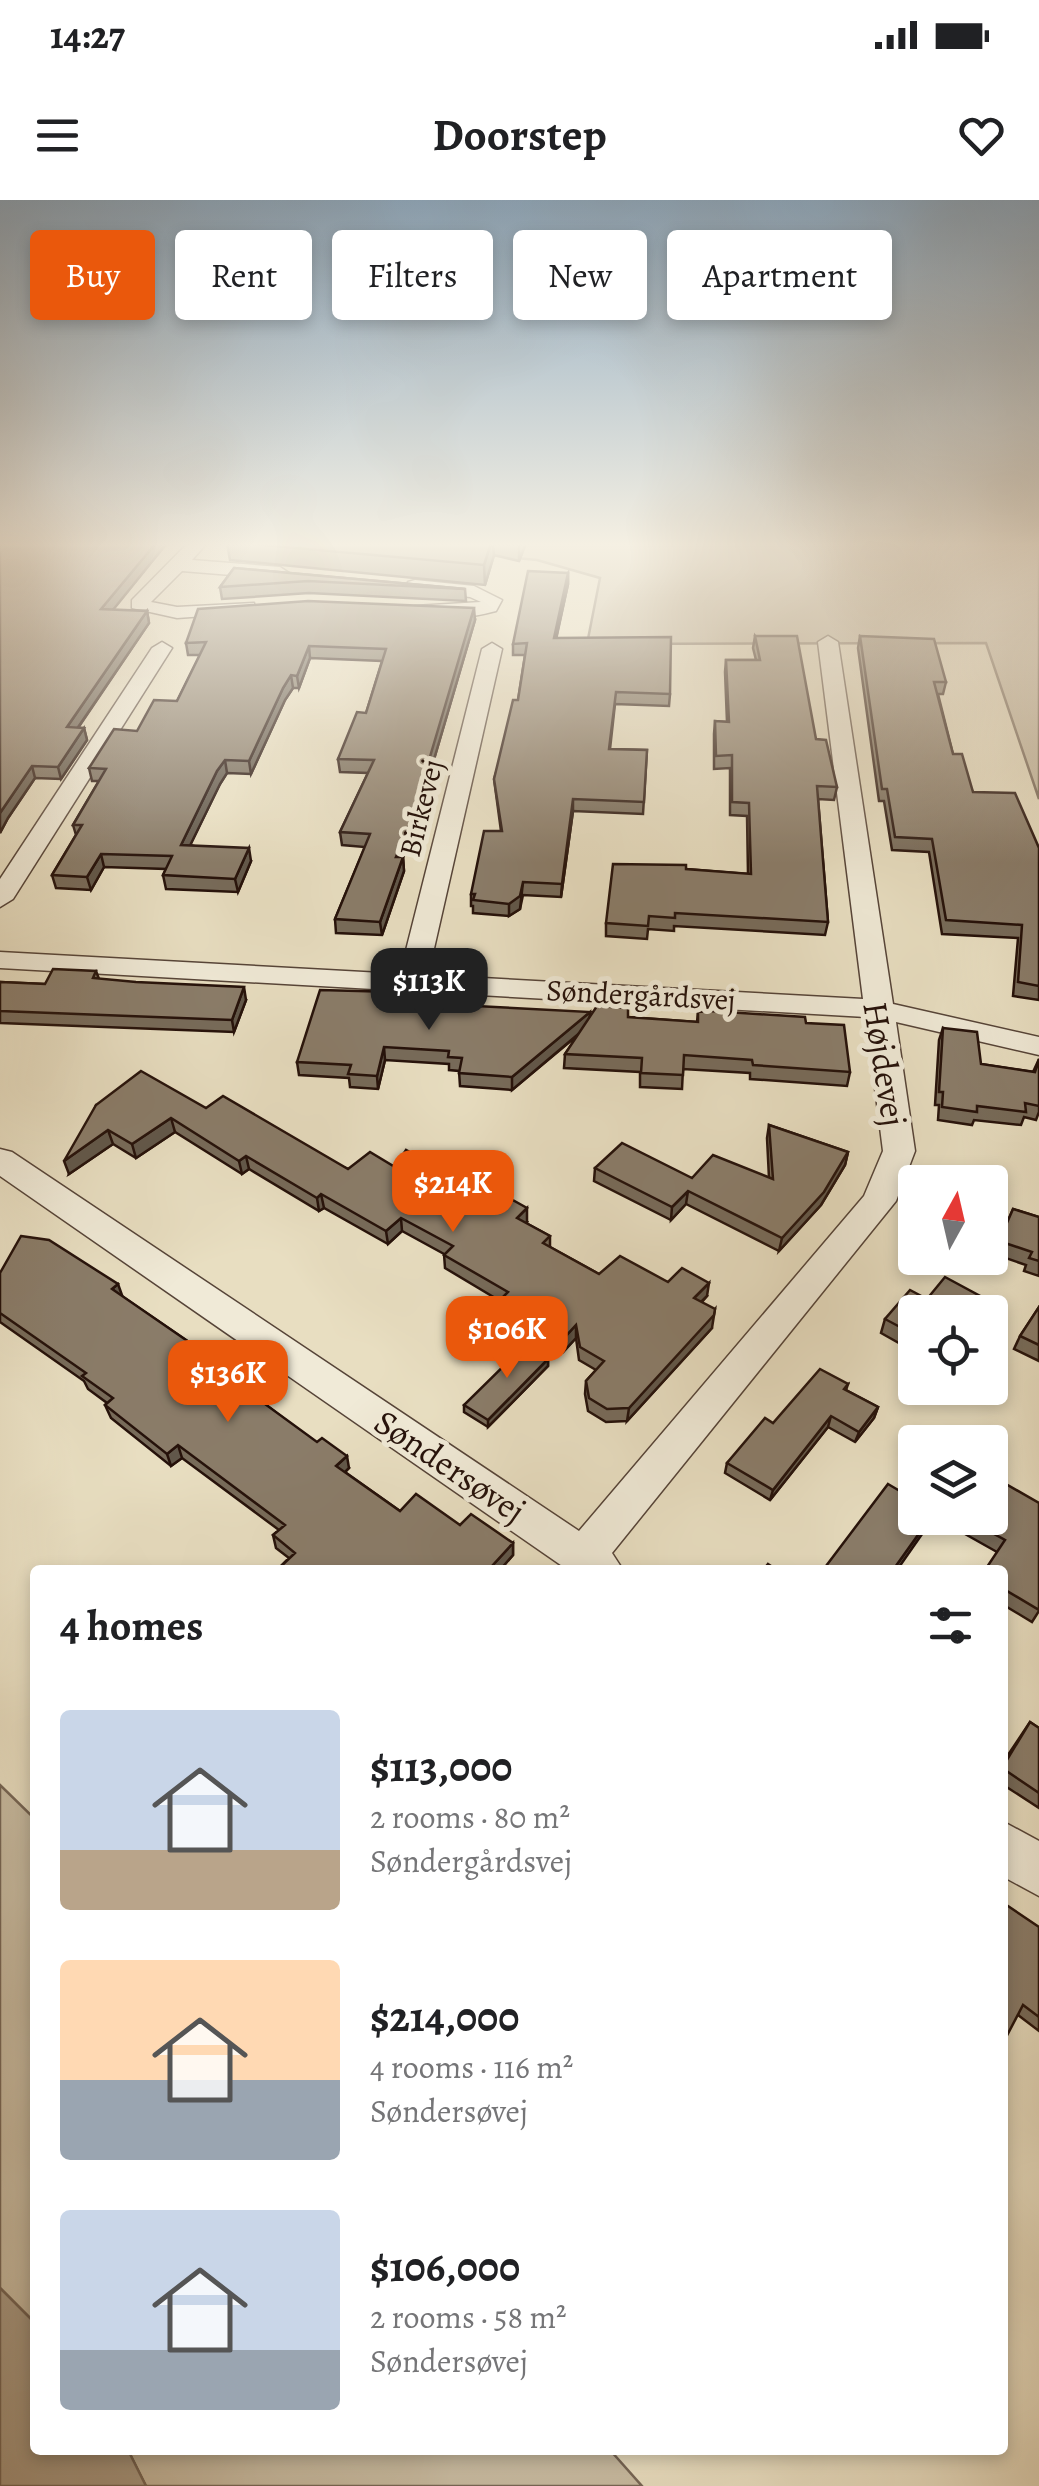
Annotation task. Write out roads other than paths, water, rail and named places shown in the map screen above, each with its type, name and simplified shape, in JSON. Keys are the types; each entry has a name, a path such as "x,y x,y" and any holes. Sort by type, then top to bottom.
{"street":[{"path":"0,900 161,650"},
{"name":"Birkevej","path":"412,982 492,650"},
{"name":"Højdevej","path":"592,1563 879,1202 899,1151 876,1009 829,650"},
{"name":"Søndergårdsvej","path":"0,960 876,1009 1039,1046"},
{"name":"Søndersøvej","path":"0,1160 592,1563"},
{"path":"1008,1850 1039,1871"}]}
